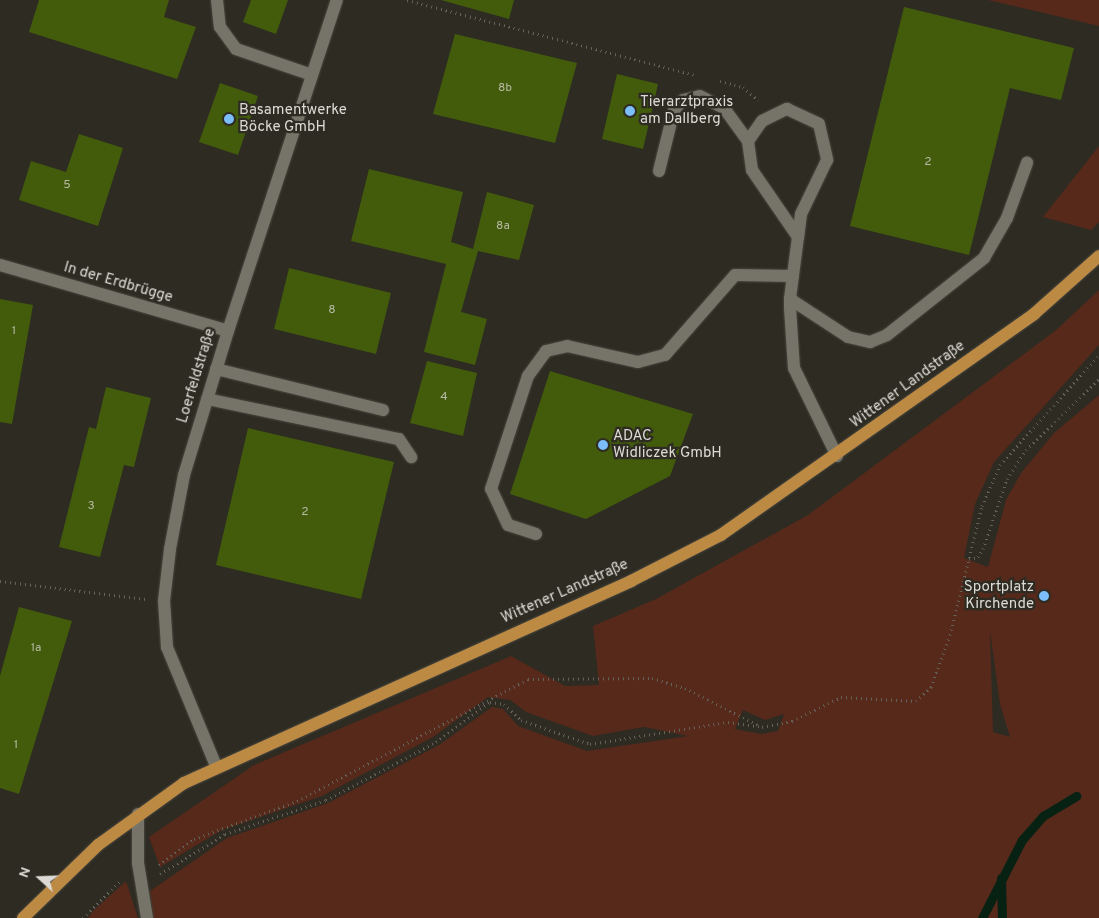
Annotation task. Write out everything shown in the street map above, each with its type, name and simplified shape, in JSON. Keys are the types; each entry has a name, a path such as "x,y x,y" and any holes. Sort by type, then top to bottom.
{"main road":[{"name":"Wittener Landstraße","path":"23,918 138,814 216,766 631,581 721,535 837,456 1034,314 1099,256"}],"street":[{"path":"217,0 220,27 236,50 312,75"},
{"name":"Loerfeldstraße","path":"216,766 167,647 164,601 184,475 228,331 336,0"},
{"path":"658,171 674,110 683,100 700,96 724,108 748,141 752,170 798,238"},
{"path":"748,141 762,121 787,109 819,124 827,160 801,214 790,299 794,368 837,456"},
{"path":"790,299 848,337 870,342 887,335 984,258 1007,218 1027,163"},
{"name":"In der Erdbrügge","path":"0,265 228,331"},
{"path":"536,534 508,525 491,489 528,376 546,351 567,346 638,362 665,354 736,275 793,276"},
{"path":"216,369 383,410"},
{"path":"207,399 399,439 411,457"},
{"path":"138,814 138,863 143,882 146,918"}],"path":[{"path":"407,0 706,78"},
{"path":"715,80 742,87 758,99 762,121"},
{"path":"143,882 225,834 326,800 436,742 490,702 504,704 521,720 590,744 728,722 762,727 792,721 841,697 916,701 931,687 969,559 982,506 1000,465 1099,355"},
{"path":"969,559 978,557 983,549 1007,479 1026,450 1099,379"},
{"path":"0,581 164,601"},
{"path":"143,882 194,840 297,801 528,679 652,678 685,688 762,727"},
{"path":"83,918 138,863"}],"shaded area":[{"path":"988,0 1099,0 1099,26"},
{"path":"1099,146 1099,222 1091,230 1043,217"},
{"path":"1099,290 1099,345 994,462 975,504 964,558 988,567 1006,500 1021,473 1054,433 1099,395 1099,918 153,918 150,891 227,838 328,803 439,745 492,707 503,709 518,726 587,751 688,736 644,727 593,736 526,712 510,700 488,697 433,737 322,796 222,830 160,867 149,837 254,765 511,656 565,686 599,685 593,626 656,599 808,515 1055,331","holes":["990,631 1000,704 1010,737 993,732","743,710 765,720 784,714 778,731 761,734 735,729"]},
{"path":"126,881 138,918 88,918 93,911"}],"building":[{"path":"39,0 169,0 164,17 196,27 177,79 29,32"},
{"path":"251,0 288,0 276,34 243,22"},
{"path":"441,0 514,0 509,19"},
{"path":"904,7 1074,48 1061,100 1010,88 969,255 850,226"},
{"path":"455,34 577,63 555,143 433,114"},
{"name":"Tierarztpraxis am Dallberg","path":"617,74 658,84 643,149 602,139"},
{"name":"Basamentwerke Böcke GmbH","path":"220,83 258,96 238,155 199,142"},
{"path":"79,134 123,148 98,226 19,200 31,161 66,172"},
{"path":"369,169 463,192 451,242 473,249 487,192 534,205 519,260 478,251 461,312 487,319 475,365 424,352 446,264 351,241"},
{"path":"289,268 391,293 376,354 274,329"},
{"path":"0,299 33,305 12,424 0,422"},
{"path":"427,361 477,373 463,436 410,423"},
{"name":"ADAC Widliczek GmbH","path":"550,371 693,414 670,476 586,519 510,494"},
{"path":"106,387 151,398 134,467 124,465 100,557 59,547 89,427 96,429"},
{"path":"248,428 394,462 361,599 216,565"},
{"path":"19,607 72,621 19,794 0,788 0,676"}],"waterway":[{"path":"982,918 1022,840 1043,816 1076,796"},
{"path":"1001,878 1002,918"}],"place":[{"name":"Tierarztpraxis am Dallberg","path":"630,111"},
{"name":"Basamentwerke Böcke GmbH","path":"229,119"},
{"name":"ADAC Widliczek GmbH","path":"603,445"},
{"name":"Sportplatz Kirchende","path":"1044,596"}]}
